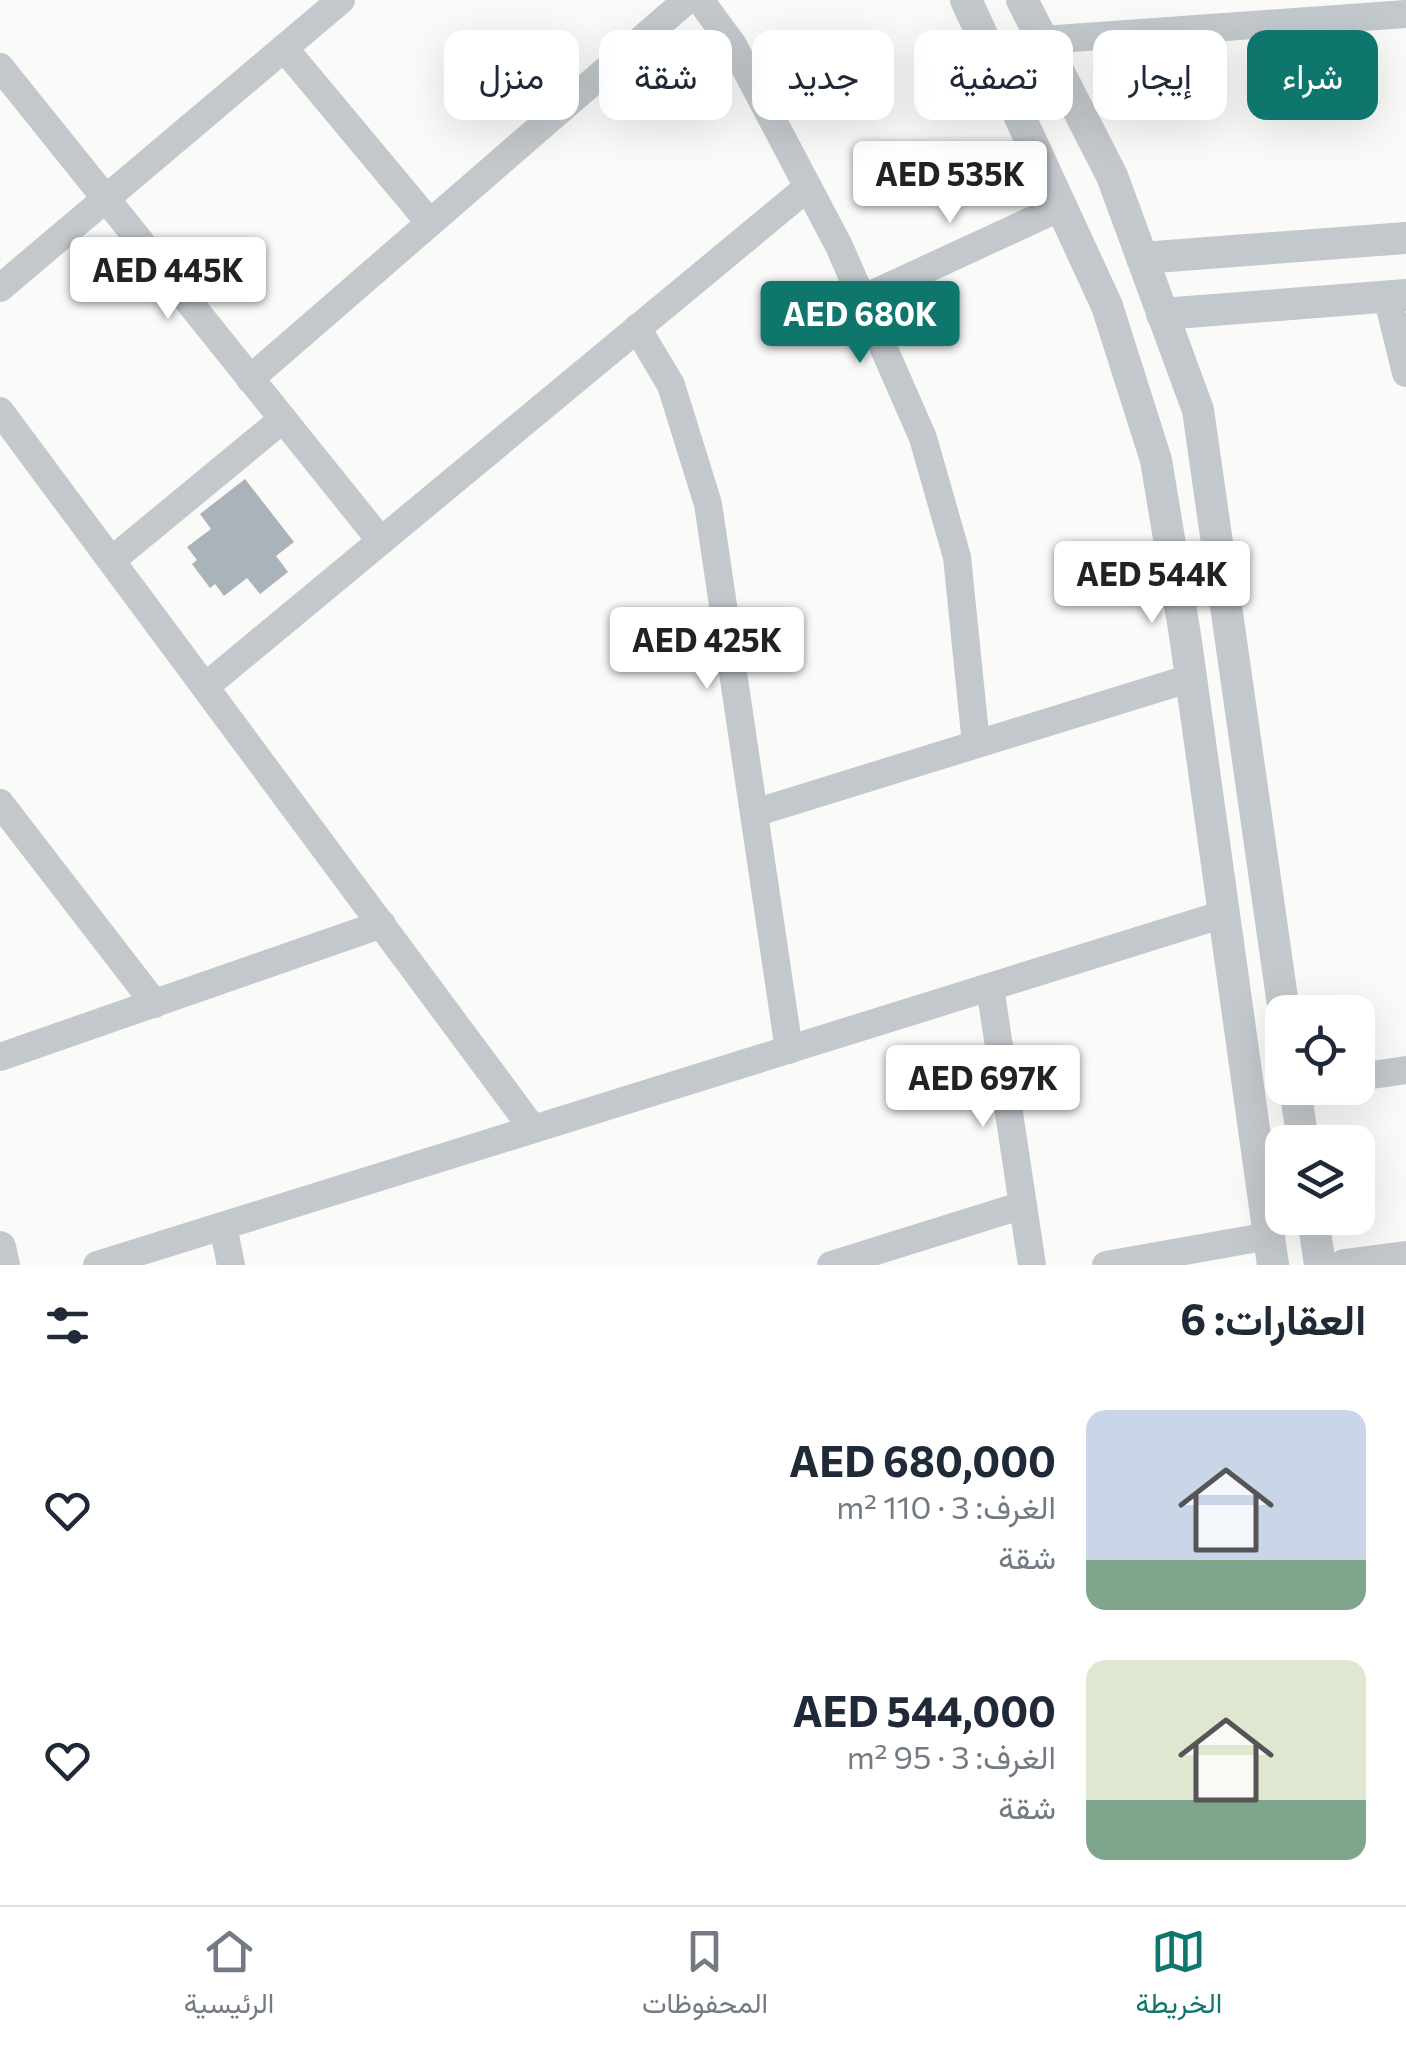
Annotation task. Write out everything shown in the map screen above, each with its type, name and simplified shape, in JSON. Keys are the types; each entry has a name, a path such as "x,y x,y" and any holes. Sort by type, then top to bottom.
{"street":[{"path":"0,288 341,0"},
{"path":"250,379 686,0"},
{"path":"700,0 733,44 808,187 924,438 957,556 976,744"},
{"path":"966,0 1107,306 1156,460 1191,678 1271,1250 1106,1265"},
{"path":"1022,0 1038,30"},
{"path":"1073,38 1406,14"},
{"path":"284,48 430,223"},
{"path":"0,67 381,541"},
{"path":"1073,99 1112,176 1198,410 1282,995"},
{"path":"206,686 808,187"},
{"path":"862,299 1063,206"},
{"path":"1142,258 1406,238"},
{"path":"1162,314 1396,296 1406,373"},
{"path":"637,328 671,385 708,504 789,1050"},
{"path":"0,411 532,1130"},
{"path":"112,560 283,420"},
{"path":"754,813 1191,678"},
{"path":"0,803 155,1004"},
{"path":"97,1265 1224,914"},
{"path":"0,1057 382,924"},
{"path":"990,987 1032,1265"},
{"path":"1375,1074 1406,1070"},
{"path":"831,1265 1023,1204"},
{"path":"223,1226 231,1265"},
{"path":"1316,1235 1320,1265"},
{"path":"0,1247 4,1265"},
{"path":"1344,1265 1406,1257"}],"building":[{"path":"245,479 294,542 276,556 288,572 260,594 247,578 224,596 215,584 210,588 192,564 197,560 187,547 211,529 200,514"}]}
